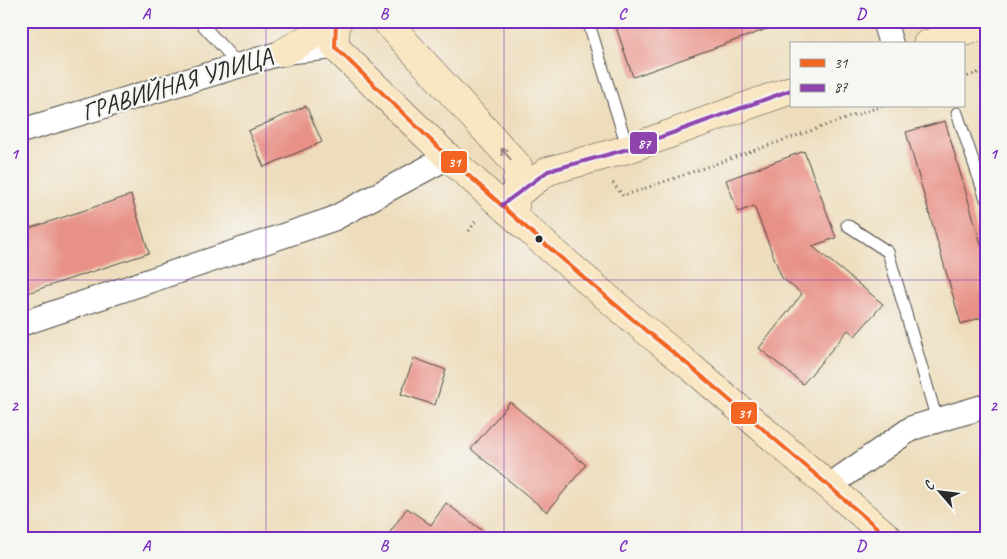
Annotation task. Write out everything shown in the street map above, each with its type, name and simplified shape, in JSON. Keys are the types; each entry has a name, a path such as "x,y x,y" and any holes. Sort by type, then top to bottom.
{"main road":[{"path":"383,23 518,166 511,208"},
{"path":"933,42 986,25"},
{"path":"284,52 336,30 448,157 511,208 561,258 691,367 889,538"},
{"path":"511,208 548,171 628,150 790,90"}],"street":[{"path":"884,21 890,42"},
{"name":"ГРАВИЙНАЯ УЛИЦА","path":"21,131 284,52"},
{"path":"21,324 333,219 448,157"},
{"path":"830,486 912,428 986,406"}],"lane":[{"path":"199,21 239,65"},
{"path":"588,21 628,150"},
{"path":"957,113 986,199"},
{"path":"848,225 888,252 937,420"}],"path":[{"path":"964,78 986,70"}],"building":[{"path":"614,21 780,21 781,24 633,77"},
{"path":"306,106 322,142 264,167 248,131"},
{"path":"945,121 986,261 986,316 961,324 906,132"},
{"path":"804,151 836,238 812,246 883,304 855,336 848,330 803,384 759,348 802,294 782,278 754,206 738,212 726,180"},
{"path":"131,195 149,253 21,295 21,231"},
{"path":"414,358 446,370 435,405 401,394"},
{"path":"510,402 586,465 547,512 471,449"},
{"path":"446,503 492,538 386,538 407,508 431,525"}],"transit line":[{"name":"31","path":"336,21 335,47 448,157 539,239 889,538"},
{"name":"87","path":"502,205 548,171 628,149 790,90"}]}
